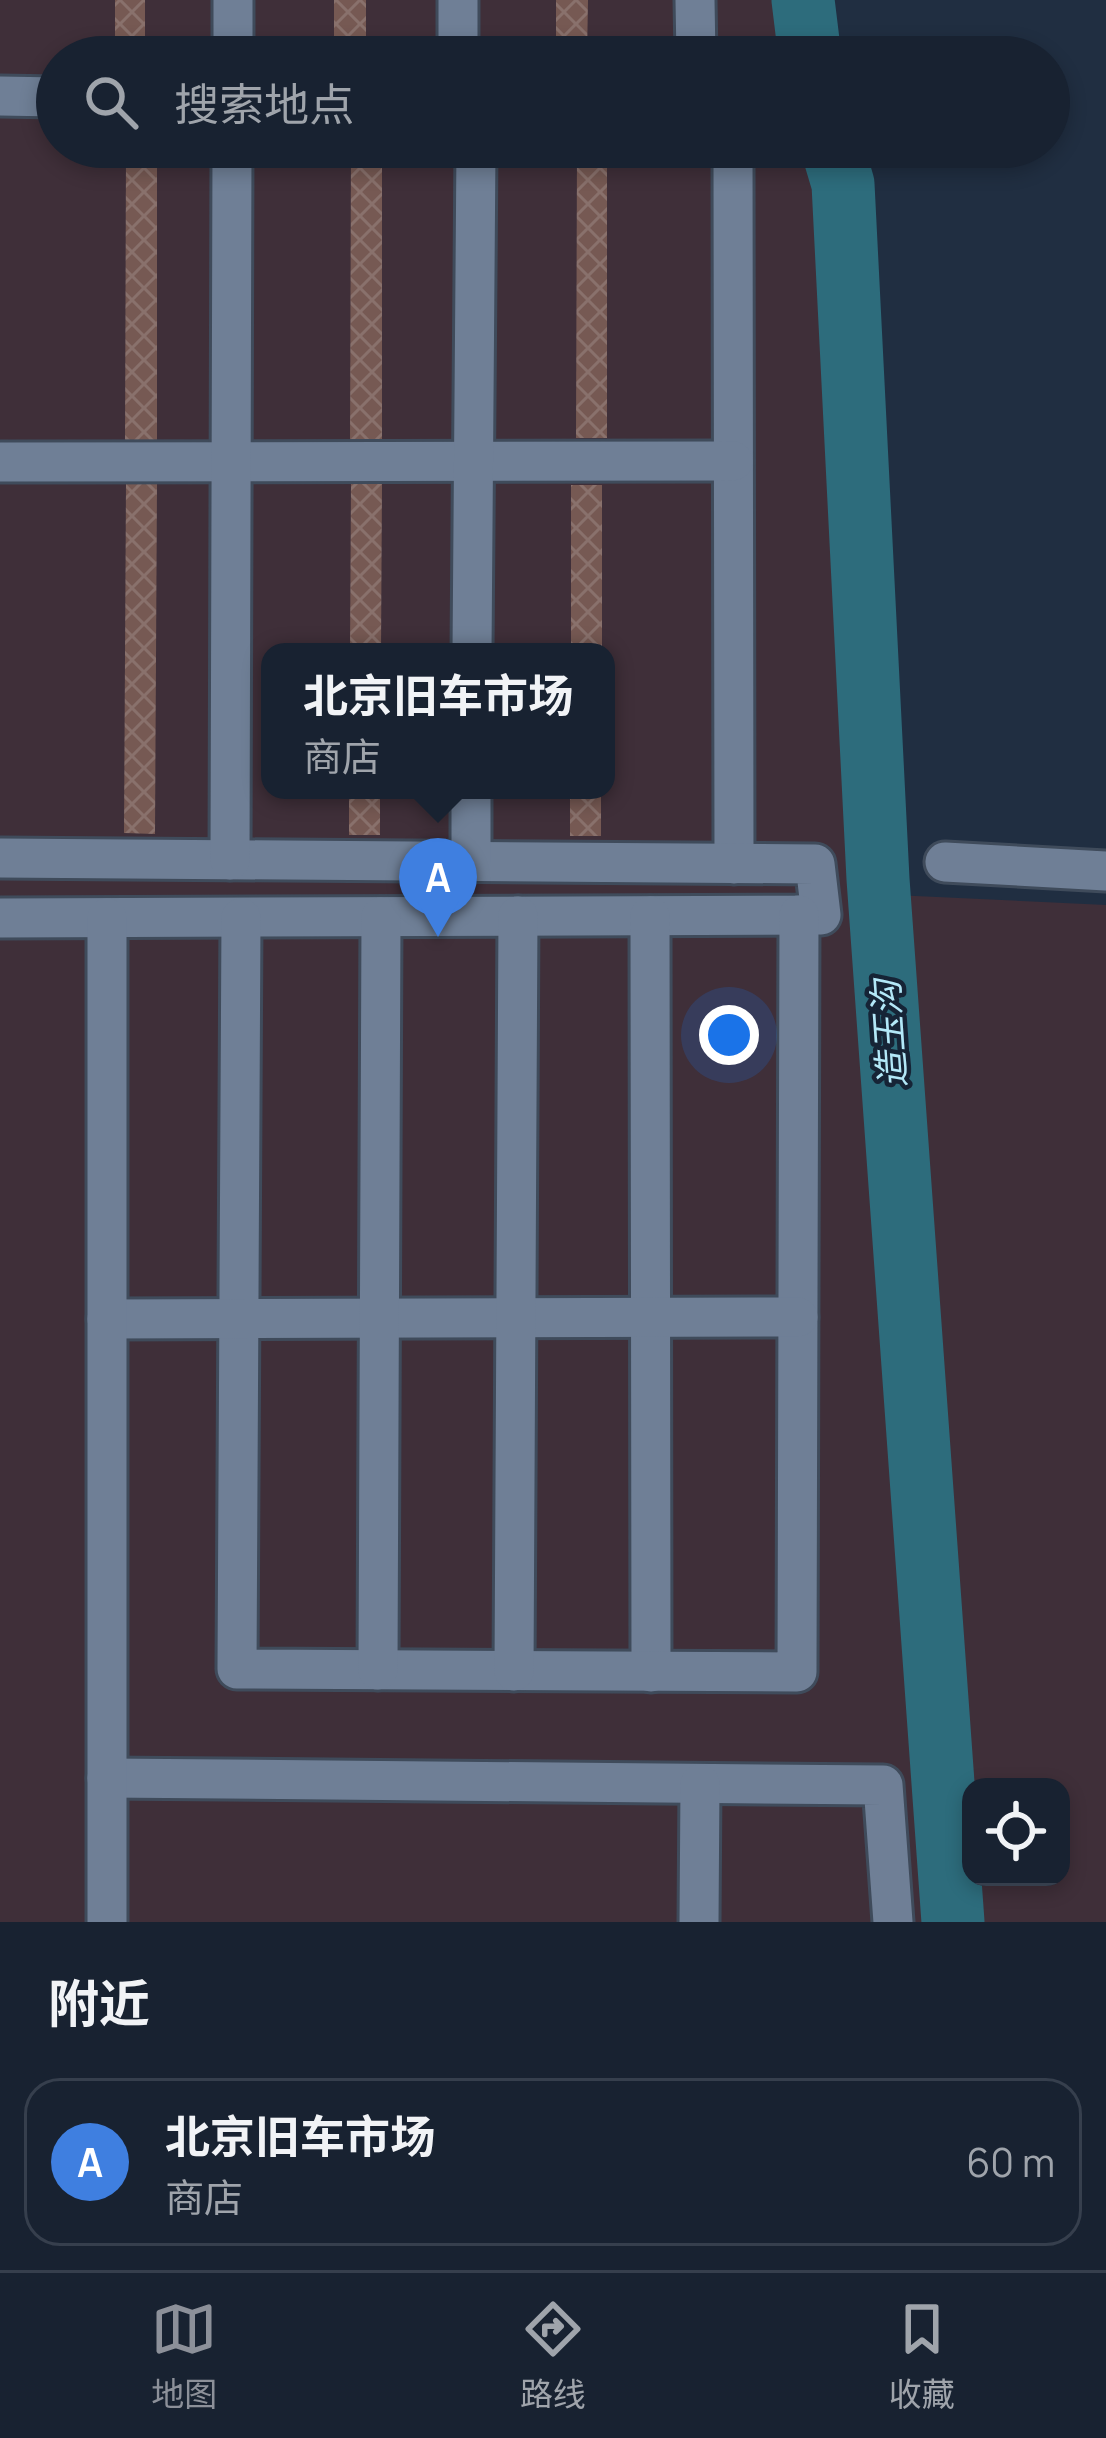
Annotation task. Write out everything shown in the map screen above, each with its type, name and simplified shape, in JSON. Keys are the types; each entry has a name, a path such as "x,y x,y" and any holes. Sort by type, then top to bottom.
{"street":[{"path":"233,0 233,36"},
{"path":"458,0 458,36"},
{"path":"695,0 696,36"},
{"path":"0,96 36,97"},
{"path":"230,860 232,168"},
{"path":"472,643 476,168"},
{"path":"733,168 734,864"},
{"path":"0,462 733,461"},
{"path":"471,799 471,862"},
{"path":"0,858 815,864 821,915 0,919"},
{"path":"945,862 1106,871"},
{"path":"242,918 237,1669 797,1672 799,915"},
{"path":"514,1671 518,916"},
{"path":"650,916 651,1672"},
{"path":"378,1670 381,917"},
{"path":"107,918 107,1922"},
{"path":"107,1319 797,1317"},
{"path":"107,1778 883,1785 892,1922"},
{"path":"699,1922 700,1784"}],"shaded area":[{"path":"0,0 779,0 783,36 36,36 36,168 820,168 942,1922 0,1922"},
{"path":"894,895 1106,905 1106,1922 966,1922 963,1886 1070,1886 1070,1778 962,1778 962,1865"}],"building":[{"path":"115,0 145,0 145,36 115,36"},
{"path":"334,0 366,0 366,36 334,36"},
{"path":"556,0 588,0 587,36 556,36"},
{"path":"126,168 157,168 157,449 125,449"},
{"path":"351,168 382,168 382,447 350,447"},
{"path":"577,168 607,168 607,438 576,438"},
{"path":"126,482 157,483 155,834 124,833"},
{"path":"351,484 382,484 381,643 350,643"},
{"path":"571,485 602,485 602,643 571,643"},
{"path":"349,799 380,799 380,835 349,835"},
{"path":"570,799 601,799 601,836 570,836"}],"waterway":[{"name":"造玉沟","path":"803,0 807,36"},
{"name":"造玉沟","path":"838,168 843,184 878,879 953,1922"}],"place":[{"name":"北京旧车市场","path":"438,937"}]}
